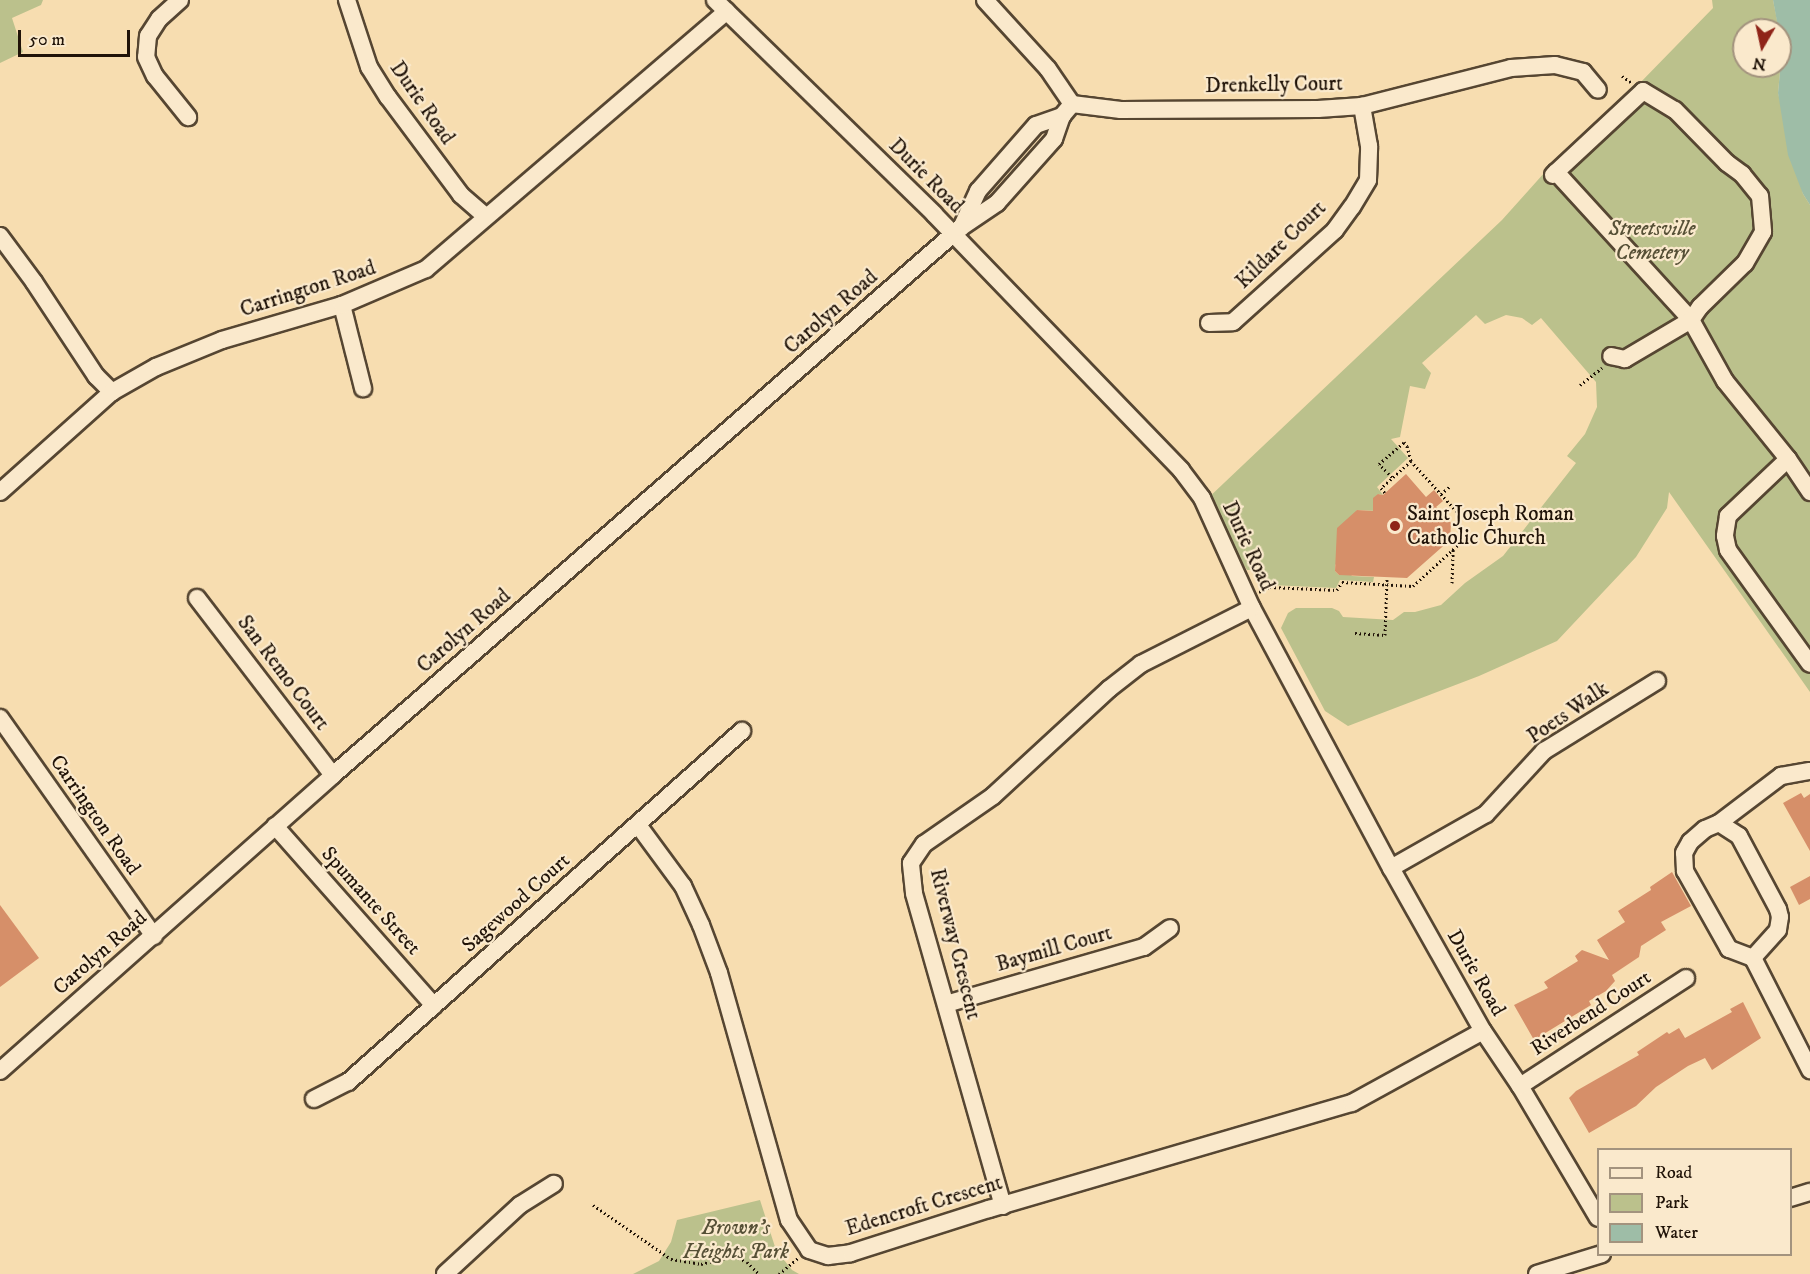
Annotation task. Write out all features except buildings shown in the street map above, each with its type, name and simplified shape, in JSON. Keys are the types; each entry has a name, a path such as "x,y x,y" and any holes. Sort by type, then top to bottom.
{"street":[{"path":"180,0 159,19 148,36 146,57 155,76 188,117"},
{"name":"Durie Road","path":"347,0 369,67 388,97 461,195 486,217"},
{"path":"985,0 1048,69 1067,110"},
{"name":"Durie Road","path":"721,6 957,232 1181,470 1202,498 1249,603 1391,868 1483,1031 1520,1086 1597,1215"},
{"name":"Carrington Road","path":"0,492 112,392 156,367 222,340 342,305 426,269 584,136 721,6"},
{"name":"Drenkelly Court","path":"1067,110 1318,109 1362,106 1522,67 1556,65 1583,72 1598,90"},
{"path":"1606,363 1626,359 1691,320 1700,307 1746,263 1763,232 1760,196 1742,174 1727,163 1675,110 1643,91 1554,174 1691,320 1725,381 1788,459 1810,492"},
{"name":"Kildare Court","path":"1209,323 1233,322 1335,230 1352,207 1368,180 1369,146 1362,106"},
{"name":"Carolyn Road","path":"0,1071 154,936 274,826 957,232 997,203 1054,139 1067,110"},
{"path":"0,236 34,282 96,376 112,392"},
{"path":"342,305 363,388"},
{"path":"1788,459 1728,516 1725,536 1728,550 1810,664"},
{"name":"San Remo Court","path":"198,598 333,775"},
{"name":"Riverway Crescent","path":"1003,1206 914,893 911,863 924,844 993,796 1109,689 1141,664 1249,603"},
{"name":"Poets Walk","path":"1391,868 1486,814 1544,751 1657,681"},
{"name":"Carrington Road","path":"0,718 154,936"},
{"name":"Sagewood Court","path":"314,1099 348,1082 742,731"},
{"path":"1810,771 1780,776 1719,823 1705,829 1690,842 1684,853 1685,871 1729,949 1753,958 1810,1070"},
{"path":"1719,823 1738,836 1780,917 1774,937 1753,958"},
{"path":"638,825 682,886 701,925 719,974 789,1220 809,1250"},
{"name":"Spumante Street","path":"274,826 434,1006"},
{"name":"Baymill Court","path":"946,1004 1144,947 1170,928"},
{"name":"Riverbend Court","path":"1520,1086 1686,978"},
{"name":"Edencroft Crescent","path":"809,1250 828,1256 851,1253 1272,1124 1352,1103 1483,1031"},
{"path":"445,1274 520,1205 554,1184"},
{"path":"1792,1198 1810,1192"},
{"path":"1537,1274 1597,1256"}],"path":[{"path":"1580,385 1606,363"},
{"path":"1249,603 1270,587 1337,590 1342,582 1413,586 1459,544 1460,515 1411,460 1404,442 1379,464 1392,477"},
{"path":"1385,493 1381,488 1411,460"},
{"path":"1441,494 1449,487"},
{"path":"1452,583 1453,549"},
{"path":"1355,633 1385,635 1387,577"},
{"path":"593,1205 671,1259 701,1263 734,1256 747,1262 759,1274"},
{"path":"778,1274 809,1250"}],"green space":[{"path":"0,0 43,0 41,5 12,18 23,52 0,63"},
{"name":"Streetsville Cemetery","path":"1712,0 1773,0 1777,18 1732,18 1732,78 1779,78 1778,93 1803,194 1810,205 1810,692 1669,492 1667,508 1636,557 1557,641 1479,676 1348,726 1325,711 1281,628 1288,613 1296,608 1332,608 1339,611 1343,617 1393,620 1404,612 1415,612 1441,605 1465,583 1503,556 1576,463 1567,456 1585,434 1597,407 1596,382 1541,318 1532,325 1522,318 1506,315 1485,324 1476,315 1422,363 1431,373 1425,389 1410,386 1400,437 1391,439 1408,458 1377,487 1383,495 1378,494 1376,511 1357,510 1339,561 1335,565 1335,571 1339,575 1349,572 1352,576 1374,577 1373,582 1340,580 1336,588 1269,585 1252,570 1247,570 1205,501 1502,220 1545,172 1637,86 1713,8"},
{"name":"Brown's Heights Park","path":"760,1200 776,1250 792,1270 799,1274 633,1274 659,1261 671,1242 677,1220"}],"water":[{"path":"1773,0 1810,0 1810,205 1803,194 1788,155 1778,93 1779,78 1792,78 1792,18 1776,18"}],"place":[{"name":"Saint Joseph Roman Catholic Church","path":"1395,526"}]}
